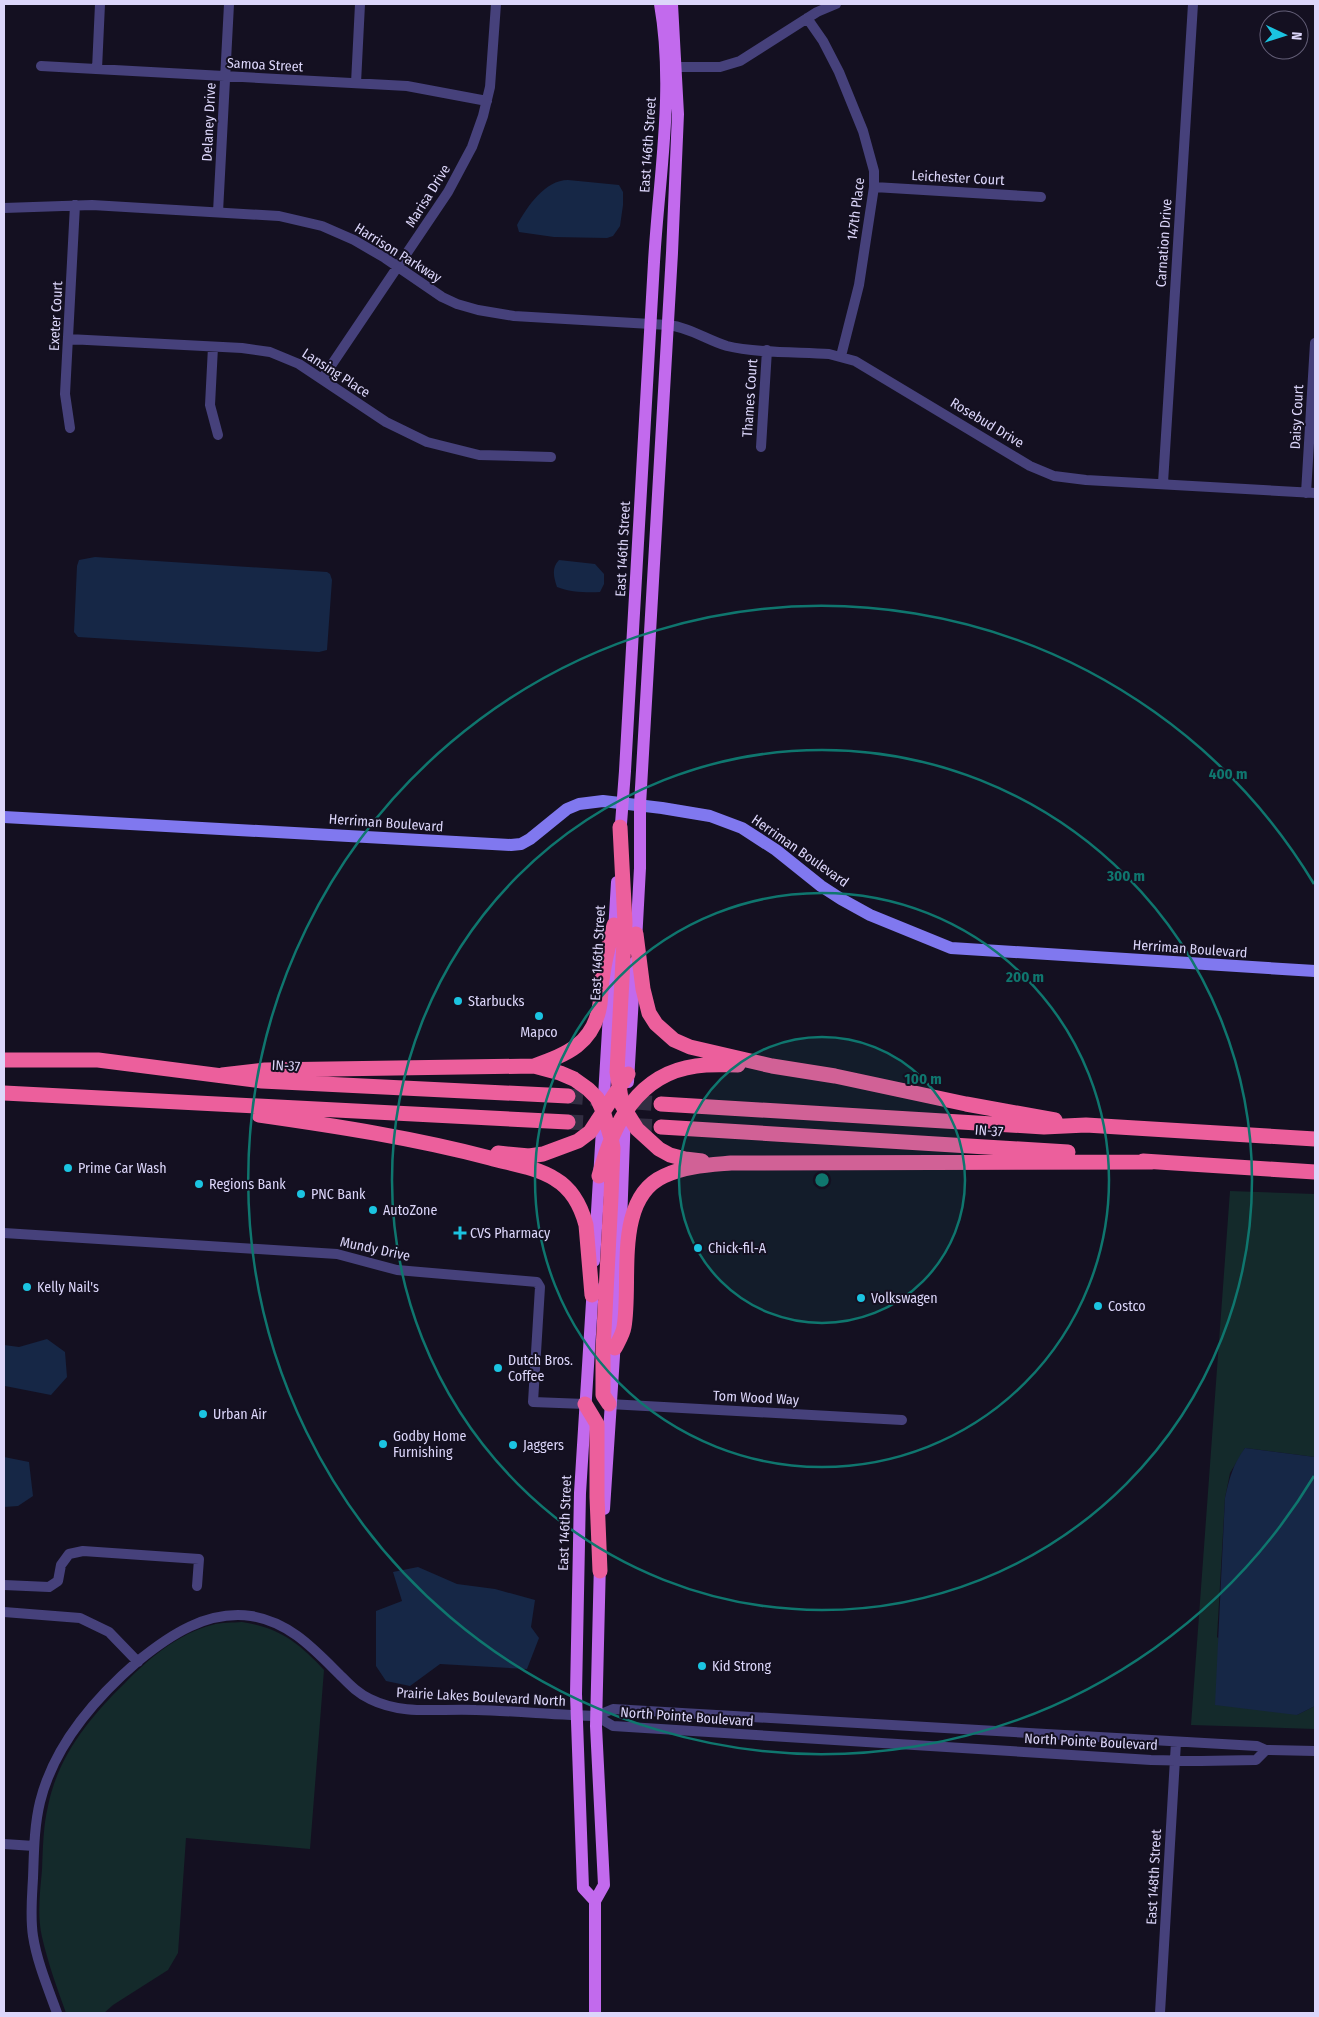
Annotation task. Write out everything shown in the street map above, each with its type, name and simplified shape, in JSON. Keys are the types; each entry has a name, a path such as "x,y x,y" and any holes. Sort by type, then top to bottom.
{"highway":[{"path":"620,827 625,923 617,1072 625,1112 641,1133 670,1155 684,1159 731,1163 1152,1162"},
{"path":"534,1066 563,1056 575,1048 592,1028 599,1006 602,974 614,925"},
{"path":"636,934 643,989 649,1013 656,1024 674,1040 690,1047 772,1066 835,1076 966,1104 1086,1125"},
{"name":"IN-37","path":"4,1060 98,1060 262,1081 568,1096"},
{"path":"599,1176 611,1138 625,1112 646,1088 677,1071 711,1064 772,1066"},
{"path":"222,1075 264,1070 534,1066 574,1079 592,1094 604,1111 613,1148 602,1350 603,1395 610,1404"},
{"path":"216,1104 248,1113 452,1148 529,1156 560,1150 578,1141 590,1132 628,1074"},
{"path":"4,1093 568,1122"},
{"name":"IN-37","path":"661,1104 1044,1127 1086,1125 1315,1139"},
{"name":"IN-37","path":"661,1127 1111,1155 1152,1162 1315,1172"},
{"path":"452,1148 546,1174 567,1188 579,1205 586,1225 592,1294"},
{"path":"615,1348 624,1328 632,1212 640,1197 648,1186 664,1175 689,1168 731,1163"},
{"path":"585,1404 596,1424 596,1497 600,1571"}],"main road":[{"name":"East 146th Street","path":"595,2013 595,1901 604,1885 596,1716 600,1571 615,1348 625,1112 640,868 640,805 659,324 654,252 667,118 667,70 660,4"},
{"name":"East 146th Street","path":"595,1901 583,1888 576,1716 580,1493 620,827 659,324 678,114 672,4"}],"street":[{"path":"97,70 100,4"},
{"name":"Delaney Drive","path":"218,212 229,4"},
{"path":"356,83 360,4"},
{"name":"Marisa Drive","path":"322,379 448,192 465,163 478,133 487,101 492,74 496,4"},
{"path":"676,67 720,67 740,61 808,18 836,4"},
{"name":"Carnation Drive","path":"1163,483 1193,4"},
{"name":"147th Place","path":"808,18 831,55 872,159 874,187 859,285 841,356"},
{"name":"Samoa Street","path":"41,66 424,88 487,101"},
{"name":"Leichester Court","path":"874,187 1041,197"},
{"name":"Harrison Parkway","path":"4,208 75,205 279,216 322,226 369,248 442,297 458,304 488,312 514,316 659,324"},
{"name":"Exeter Court","path":"70,428 65,403 75,205"},
{"name":"Rosebud Drive","path":"659,324 681,327 738,348 841,356 884,378 1030,466 1054,476 1086,480 1311,493"},
{"name":"Lansing Place","path":"68,339 242,348 270,352 299,364 386,422 432,444 496,457 551,458"},
{"name":"Daisy Court","path":"1311,493 1315,343"},
{"path":"212,347 210,405 218,436"},
{"name":"Thames Court","path":"761,447 767,350"},
{"name":"Herriman Boulevard","path":"4,817 511,845 521,844 530,839 567,809 579,804 594,801 640,805 710,816 742,828 776,850 821,886 841,899 870,915 950,948 1315,971"},
{"name":"Mundy Drive","path":"4,1233 337,1254 397,1270 537,1282 540,1287 533,1402 585,1404"},
{"name":"Tom Wood Way","path":"610,1404 902,1420"},
{"path":"4,1585 49,1587 58,1581 61,1564 69,1554 83,1551 199,1558 197,1586"},
{"path":"4,1612 80,1618 109,1632 138,1662"},
{"name":"Prairie Lakes Boulevard North","path":"56,2013 32,1935 34,1846 40,1802 60,1751 70,1734 97,1700 118,1678 174,1634 195,1623 214,1617 251,1616 273,1622 296,1634 358,1693 390,1707 416,1711 467,1709 596,1716"},
{"name":"North Pointe Boulevard","path":"596,1716 613,1709 1257,1746 1266,1750 1315,1751"},
{"name":"North Pointe Boulevard","path":"596,1716 613,1726 1175,1760 1256,1760 1266,1750"},
{"name":"East 148th Street","path":"1160,2013 1176,1742"},
{"path":"4,1844 34,1846"}],"green space":[{"path":"1230,1191 1315,1194 1315,1457 1245,1448 1230,1473 1225,1498 1217,1637 1297,1715 1315,1706 1315,1729 1191,1725"},
{"path":"242,1622 267,1628 288,1638 324,1670 310,1849 186,1838 178,1953 168,1970 113,2005 104,2013 66,2013 44,1947 39,1912 45,1822 59,1770 77,1738 88,1724 112,1696 154,1656 187,1634 199,1629 219,1623"}],"water":[{"path":"568,180 619,185 623,192 623,205 620,226 613,236 607,238 554,237 519,232 517,225 531,203 544,189 560,181"},
{"path":"95,557 327,572 332,580 327,650 319,652 78,637 74,632 77,566 79,560"},
{"path":"559,560 595,564 604,574 604,584 600,592 578,592 557,587 554,570"},
{"path":"47,1339 65,1352 67,1377 51,1395 5,1386 4,1345 19,1347"},
{"path":"1245,1448 1315,1457 1315,1706 1297,1715 1215,1705 1225,1498 1232,1472"},
{"path":"4,1457 29,1462 33,1496 18,1506 4,1507"},
{"path":"418,1567 457,1584 495,1589 535,1600 531,1627 539,1638 527,1669 440,1664 410,1686 386,1681 376,1666 376,1611 402,1601 393,1572"}],"tunnel":[{"path":"568,1096 661,1104"},
{"path":"568,1122 661,1127"}],"place":[{"name":"Starbucks","path":"458,1001"},
{"name":"Mapco","path":"539,1016"},
{"name":"Prime Car Wash","path":"68,1168"},
{"name":"Regions Bank","path":"199,1184"},
{"name":"PNC Bank","path":"301,1194"},
{"name":"AutoZone","path":"373,1210"},
{"name":"CVS Pharmacy","path":"460,1233"},
{"name":"Chick-fil-A","path":"698,1248"},
{"name":"Kelly Nail's","path":"27,1287"},
{"name":"Volkswagen","path":"861,1298"},
{"name":"Costco","path":"1098,1306"},
{"name":"Dutch Bros. Coffee","path":"498,1368"},
{"name":"Urban Air","path":"203,1414"},
{"name":"Godby Home Furnishing","path":"383,1444"},
{"name":"Jaggers","path":"513,1445"},
{"name":"Kid Strong","path":"702,1666"}]}
